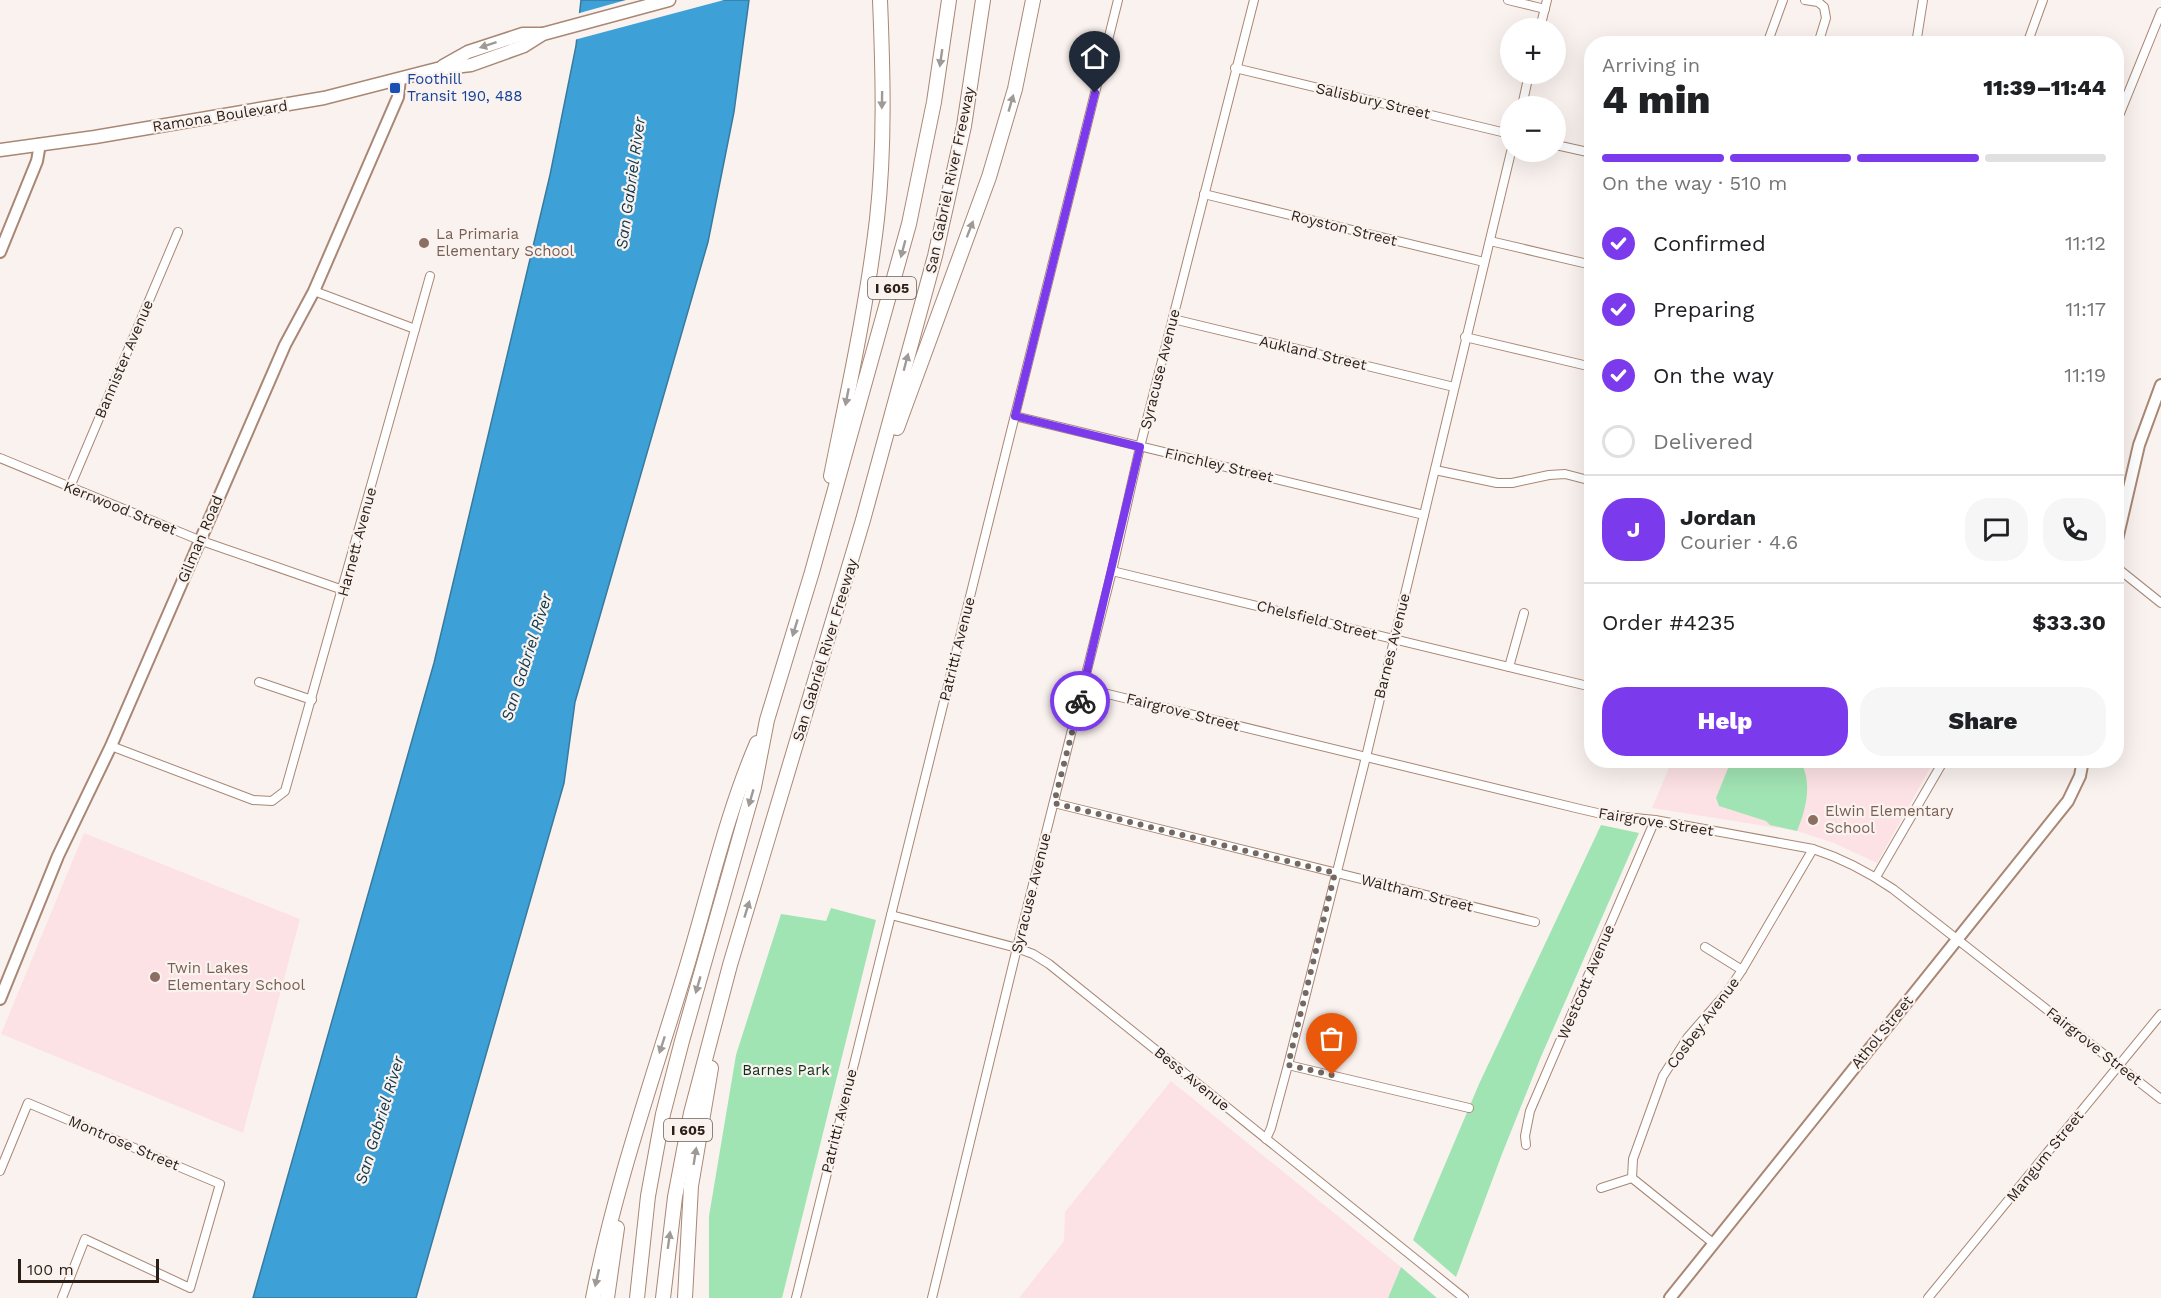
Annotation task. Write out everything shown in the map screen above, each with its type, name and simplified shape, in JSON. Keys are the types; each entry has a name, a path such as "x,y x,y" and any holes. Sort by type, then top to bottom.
{"highway":[{"path":"812,572 860,331 877,220 882,131 880,0"},
{"name":"San Gabriel River Freeway","path":"637,1298 648,1196 663,1114 754,787 767,720 812,572 909,224 934,102 949,0"},
{"name":"San Gabriel River Freeway","path":"663,1298 675,1197 691,1113 730,965 863,520 940,234 964,126 983,0"},
{"path":"863,520 986,186 1015,89 1033,0"},
{"path":"593,1298 616,1198 740,783 767,720"},
{"path":"685,1298 691,1186 730,965"},
{"path":"607,1298 628,1160"}],"main road":[{"name":"Ramona Boulevard","path":"0,150 95,137 324,98 437,69 468,52 523,34 543,34 556,31 669,0"}],"street":[{"name":"Patritti Avenue","path":"796,1298 1118,0"},
{"name":"Syracuse Avenue","path":"932,1298 1112,571 1140,447 1254,0"},
{"path":"1508,0 1545,9"},
{"path":"1543,18 1547,0"},
{"path":"1770,36 1783,0"},
{"path":"1805,0 1818,2 1824,7 1826,18 1820,36"},
{"path":"1917,36 1923,0"},
{"path":"2030,36 2043,0"},
{"path":"2124,103 2161,12"},
{"name":"Salisbury Street","path":"1236,68 1500,132"},
{"name":"Gilman Road","path":"0,999 58,856 111,746 285,345 314,291 398,98 400,79"},
{"path":"0,252 36,165 40,144"},
{"path":"1566,147 1584,151"},
{"name":"Barnes Avenue","path":"1266,1139 1288,1065 1366,757 1509,162"},
{"name":"Royston Street","path":"1204,194 1484,262"},
{"name":"Bannister Avenue","path":"70,487 178,232"},
{"path":"1490,241 1584,264"},
{"name":"Harnett Avenue","path":"111,746 253,800 272,801 285,791 430,276"},
{"path":"314,291 415,329"},
{"name":"Aukland Street","path":"1173,319 1454,387"},
{"path":"1465,337 1584,365"},
{"path":"2124,510 2139,445 2161,385"},
{"name":"Finchley Street","path":"1015,416 1424,514"},
{"name":"Kerrwood Street","path":"0,458 199,540 343,590"},
{"path":"1435,470 1497,483 1512,483 1565,474 1584,479"},
{"name":"Chelsfield Street","path":"1112,571 1584,685"},
{"path":"2124,573 2161,603"},
{"path":"1509,667 1524,613"},
{"path":"259,681 312,700"},
{"name":"Fairgrove Street","path":"1083,688 1588,811 1655,820 1813,849 1834,856 1876,877 2161,1099"},
{"path":"1876,877 1939,768"},
{"name":"Athol Street","path":"1670,1298 2068,801 2082,768"},
{"name":"Waltham Street","path":"1054,803 1535,922"},
{"name":"Westcott Avenue","path":"1526,1145 1525,1136 1530,1110 1655,820"},
{"name":"Cosbey Avenue","path":"1632,1179 1633,1160 1663,1076 1688,1037 1728,991 1742,970 1813,849"},
{"name":"Bess Avenue","path":"891,915 1017,948 1050,964 1464,1298"},
{"name":"Cosbey Avenue","path":"1705,947 1742,970"},
{"name":"Mangum Street","path":"1928,1298 2161,1014"},
{"path":"1288,1065 1468,1108"},
{"name":"Montrose Street","path":"0,1171 28,1103 220,1184 190,1288 86,1239 62,1298"},
{"path":"1601,1188 1632,1179 1713,1243"}],"shaded area":[{"name":"Elwin Elementary School","path":"1669,768 1930,768 1877,863 1834,843 1797,831 1652,808"},
{"name":"Twin Lakes Elementary School","path":"84,833 300,919 243,1133 1,1034"},
{"path":"1171,1081 1401,1267 1388,1298 1019,1298 1064,1241 1065,1212"}],"green space":[{"path":"1728,768 1804,769 1807,796 1797,831 1770,825 1766,821 1719,806 1716,798"},
{"path":"1601,825 1639,833 1540,1059 1456,1277 1413,1240 1479,1084"},
{"name":"Barnes Park","path":"831,908 876,920 782,1298 709,1298 709,1216 736,1055 781,914 826,921"},
{"path":"1401,1267 1437,1298 1388,1298"}],"water":[{"name":"San Gabriel River","path":"581,0 749,0 734,112 708,242 575,702 564,783 416,1298 253,1298 434,663 550,175 576,46"}],"pier":[{"path":"626,0 724,0 574,40 576,14"}],"way so far":[{"path":"1080,701 1054,803 1335,873 1288,1065 1332,1075"}],"place":[{"name":"Foothill Transit 190, 488","path":"395,88"},
{"name":"La Primaria Elementary School","path":"424,243"},
{"name":"Elwin Elementary School","path":"1813,820"},
{"name":"Twin Lakes Elementary School","path":"155,977"}],"route":[{"path":"1080,701 1140,447 1015,416 1095,93"}]}
